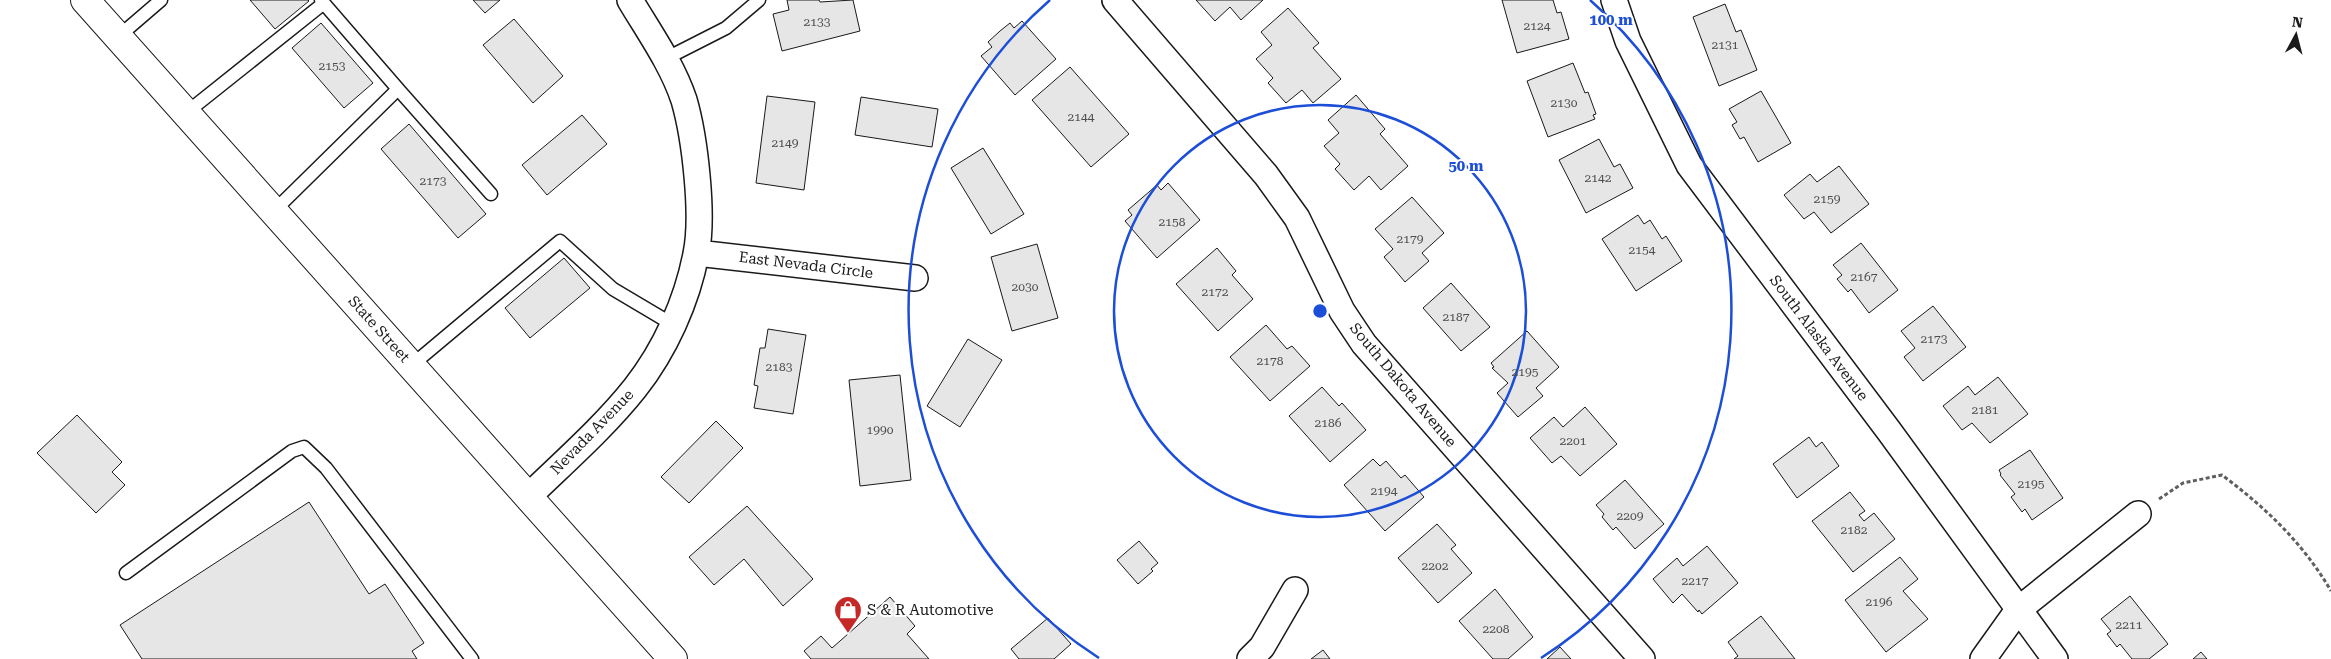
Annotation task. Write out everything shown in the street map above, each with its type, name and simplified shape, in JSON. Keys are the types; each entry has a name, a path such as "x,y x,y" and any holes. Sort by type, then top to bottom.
{"main road":[{"name":"State Street","path":"85,0 529,496 672,659"}],"street":[{"name":"Nevada Avenue","path":"529,496 608,419 636,386 660,349 684,302 697,253 698,206 693,141 683,100 666,58 630,0"},
{"name":"South Dakota Avenue","path":"1115,0 1266,175 1296,218 1342,311 1364,344 1642,659"},
{"name":"South Alaska Avenue","path":"1614,0 1639,65 1689,165 1889,431 2055,659"},
{"name":"East Nevada Circle","path":"697,253 915,278"},
{"path":"1983,659 2018,610 2138,514"},
{"path":"1250,659 1262,647 1295,590"}],"lane":[{"path":"118,37 161,0"},
{"path":"666,58 726,28 759,0"},
{"path":"186,112 323,2 491,194"},
{"path":"274,211 398,89"},
{"path":"412,365 560,241 613,288 672,324"},
{"path":"126,573 292,452 304,447 326,468 472,659"}],"path":[{"path":"2138,514 2183,483 2222,475 2252,498 2287,530 2314,563 2331,591"}],"building":[{"path":"250,0 308,0 309,1 275,29"},
{"path":"473,0 500,0 485,13"},
{"path":"787,0 819,0 820,2 853,0 860,31 782,51 773,14 789,10"},
{"path":"1196,0 1263,0 1241,20 1230,7 1215,21"},
{"path":"1502,0 1553,0 1557,13 1561,12 1569,39 1517,53"},
{"path":"1725,4 1736,32 1741,30 1757,70 1719,86 1693,17"},
{"path":"1288,8 1319,43 1313,48 1341,79 1313,103 1302,90 1286,103 1268,83 1273,78 1256,59 1272,45 1261,32"},
{"path":"514,19 563,76 533,103 483,45"},
{"path":"1022,21 1056,59 1015,95 981,56 992,47 988,42 1000,31 1010,23 1014,28"},
{"path":"321,23 373,83 344,108 292,48"},
{"path":"1573,63 1585,93 1588,92 1596,114 1593,115 1595,119 1548,137 1527,81"},
{"path":"1070,67 1129,134 1091,167 1032,100"},
{"path":"1761,91 1791,143 1758,162 1744,137 1740,139 1732,125 1737,122 1729,109"},
{"path":"1356,95 1385,129 1380,134 1408,166 1381,190 1369,176 1354,190 1335,169 1340,164 1324,146 1339,133 1328,120"},
{"path":"767,96 815,102 804,190 756,183"},
{"path":"861,97 938,109 932,147 855,135"},
{"path":"582,115 607,144 547,195 522,165"},
{"path":"409,124 486,214 458,238 381,149"},
{"path":"1599,139 1614,167 1620,164 1633,188 1586,213 1559,160"},
{"path":"983,148 1024,214 991,234 951,168"},
{"path":"1839,166 1869,204 1831,233 1814,212 1804,219 1784,195 1810,174 1817,182"},
{"path":"1168,183 1200,220 1157,258 1125,221 1132,215 1128,210 1157,185 1161,190"},
{"path":"1412,197 1444,233 1422,253 1429,261 1405,282 1384,257 1393,249 1375,229"},
{"path":"1638,215 1644,224 1650,220 1662,239 1666,236 1682,261 1636,291 1602,239"},
{"path":"1861,243 1898,290 1869,313 1851,289 1848,292 1837,279 1842,275 1833,265"},
{"path":"1037,244 1058,318 1012,331 991,257"},
{"path":"1217,248 1236,271 1232,275 1253,299 1218,331 1176,284"},
{"path":"564,258 590,288 530,338 505,308"},
{"path":"1451,283 1490,327 1461,351 1423,308"},
{"path":"1933,306 1966,347 1923,381 1904,357 1915,348 1901,331"},
{"path":"1266,325 1287,349 1292,346 1310,366 1270,401 1230,357"},
{"path":"768,329 806,335 793,414 754,408 758,386 754,385 760,348 765,348"},
{"path":"1527,331 1559,367 1536,388 1543,396 1518,417 1497,393 1508,383 1492,368 1494,367 1491,363"},
{"path":"968,339 1002,360 960,427 927,406"},
{"path":"900,375 911,480 860,486 849,380"},
{"path":"1998,377 2028,414 1990,443 1972,423 1962,430 1943,406 1968,386 1975,395"},
{"path":"1322,387 1339,406 1342,403 1366,430 1330,462 1289,416"},
{"path":"1585,407 1617,444 1580,476 1561,456 1552,463 1530,438 1554,417 1563,427"},
{"path":"77,415 122,462 112,472 125,485 96,513 37,453"},
{"path":"716,421 743,448 689,503 661,477"},
{"path":"1809,437 1816,447 1822,442 1839,466 1797,498 1773,464"},
{"path":"2030,450 2063,498 2032,520 2025,509 2022,512 2011,497 2015,494 2000,475 1999,470"},
{"path":"1373,459 1380,466 1386,461 1401,478 1405,475 1424,497 1385,531 1344,485"},
{"path":"1625,480 1664,524 1635,549 1616,527 1613,530 1602,517 1604,514 1596,505"},
{"path":"1850,492 1865,511 1859,515 1864,521 1874,513 1895,539 1853,572 1812,521"},
{"path":"309,502 369,594 385,584 424,643 412,651 417,659 142,659 120,625"},
{"path":"747,506 813,579 783,606 744,559 714,585 689,557"},
{"path":"1437,524 1456,545 1451,549 1472,573 1438,603 1398,558"},
{"path":"1139,541 1158,563 1151,569 1153,571 1138,584 1117,560"},
{"path":"1707,546 1738,583 1702,614 1682,594 1673,603 1653,579 1677,558 1683,566"},
{"path":"1900,557 1918,579 1903,591 1928,619 1886,652 1845,600"},
{"path":"1495,589 1533,637 1508,659 1493,659 1459,621"},
{"path":"2130,596 2168,644 2149,659 2132,659 2120,644 2117,647 2107,634 2111,631 2101,619"},
{"path":"890,597 915,626 907,634 929,659 811,659 804,651 821,636 832,648"},
{"path":"1761,616 1795,659 1734,659 1738,656 1728,642"},
{"path":"1048,618 1071,644 1054,659 1019,659 1011,649"},
{"path":"1560,647 1571,659 1547,659"},
{"path":"1323,650 1330,659 1311,659"},
{"path":"2201,652 2207,659 2193,659"}],"place":[{"name":"S & R Automotive","path":"848,634"}]}
